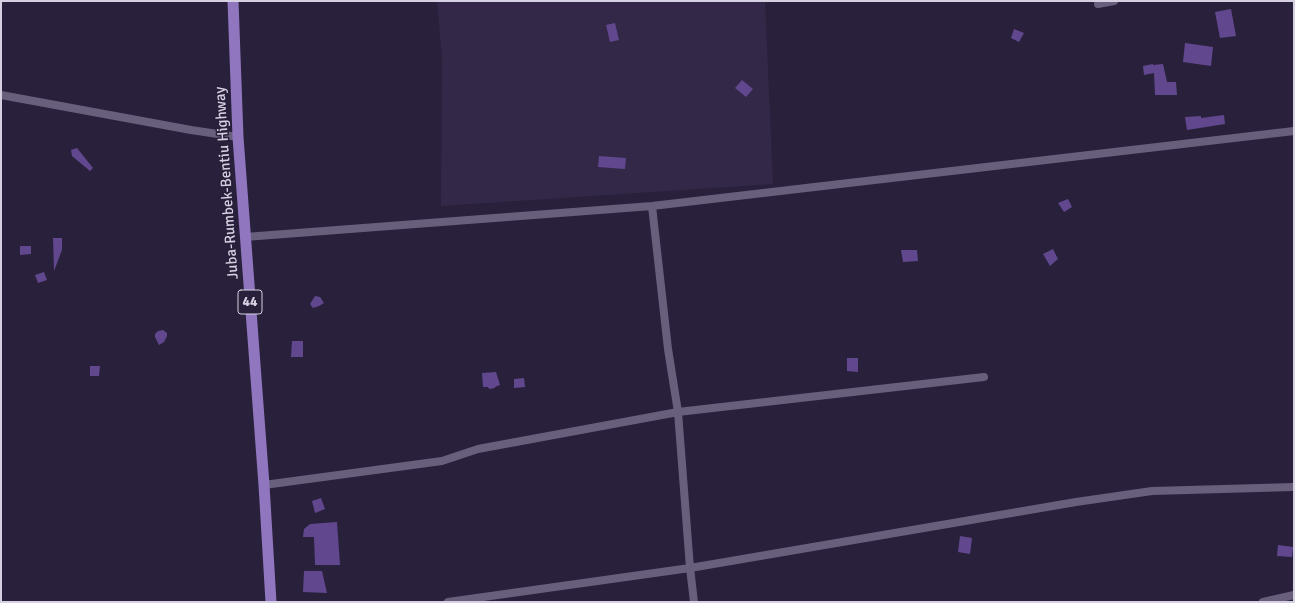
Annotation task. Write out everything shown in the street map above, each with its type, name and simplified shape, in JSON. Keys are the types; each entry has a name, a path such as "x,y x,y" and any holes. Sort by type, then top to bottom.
{"main road":[{"name":"Juba-Rumbek-Bentiu Highway","path":"232,1 238,137 264,485 271,602"}],"street":[{"path":"1098,4 1114,1"},
{"path":"1,95 191,130 238,137"},
{"path":"245,237 652,206 1294,131"},
{"path":"652,206 668,349 678,412 694,602"},
{"path":"264,485 442,461 478,450 678,412 984,376"},
{"path":"448,602 690,568 1076,502 1152,491 1294,487"},
{"path":"1263,602 1294,595"}],"shaded area":[{"path":"437,1 765,1 773,184 441,206 442,58"}],"building":[{"path":"1231,9 1236,36 1220,38 1215,12"},
{"path":"615,23 619,40 610,42 606,25"},
{"path":"1014,29 1024,33 1019,42 1011,38"},
{"path":"1185,43 1213,47 1211,66 1183,62"},
{"path":"1163,64 1167,82 1176,82 1177,95 1155,95 1154,73 1144,75 1143,66"},
{"path":"742,80 753,89 746,97 735,88"},
{"path":"1224,115 1225,124 1187,130 1185,117 1201,116 1201,118"},
{"path":"77,148 93,168 90,171 72,156 71,150"},
{"path":"599,156 626,158 625,169 598,167"},
{"path":"1068,199 1072,207 1064,212 1058,203"},
{"path":"53,238 62,238 62,250 54,271"},
{"path":"20,246 31,246 31,254 20,255"},
{"path":"1053,249 1058,259 1050,266 1043,254"},
{"path":"901,250 917,250 918,261 903,262"},
{"path":"44,272 47,280 38,283 35,275"},
{"path":"315,296 320,297 324,303 313,308 310,304"},
{"path":"163,330 167,333 167,336 164,342 159,345 155,334 158,331"},
{"path":"292,341 303,341 303,357 291,357"},
{"path":"847,358 858,358 858,372 847,371"},
{"path":"90,366 100,366 99,376 90,376"},
{"path":"496,372 500,385 489,389 488,387 483,387 482,373"},
{"path":"524,378 525,387 514,388 514,379"},
{"path":"321,498 325,509 315,513 312,501"},
{"path":"337,522 340,565 315,565 314,537 303,537 304,529 310,524"},
{"path":"960,536 972,538 970,554 958,552"},
{"path":"1278,545 1293,547 1292,557 1277,556"},
{"path":"304,571 322,571 327,593 303,592"}]}
